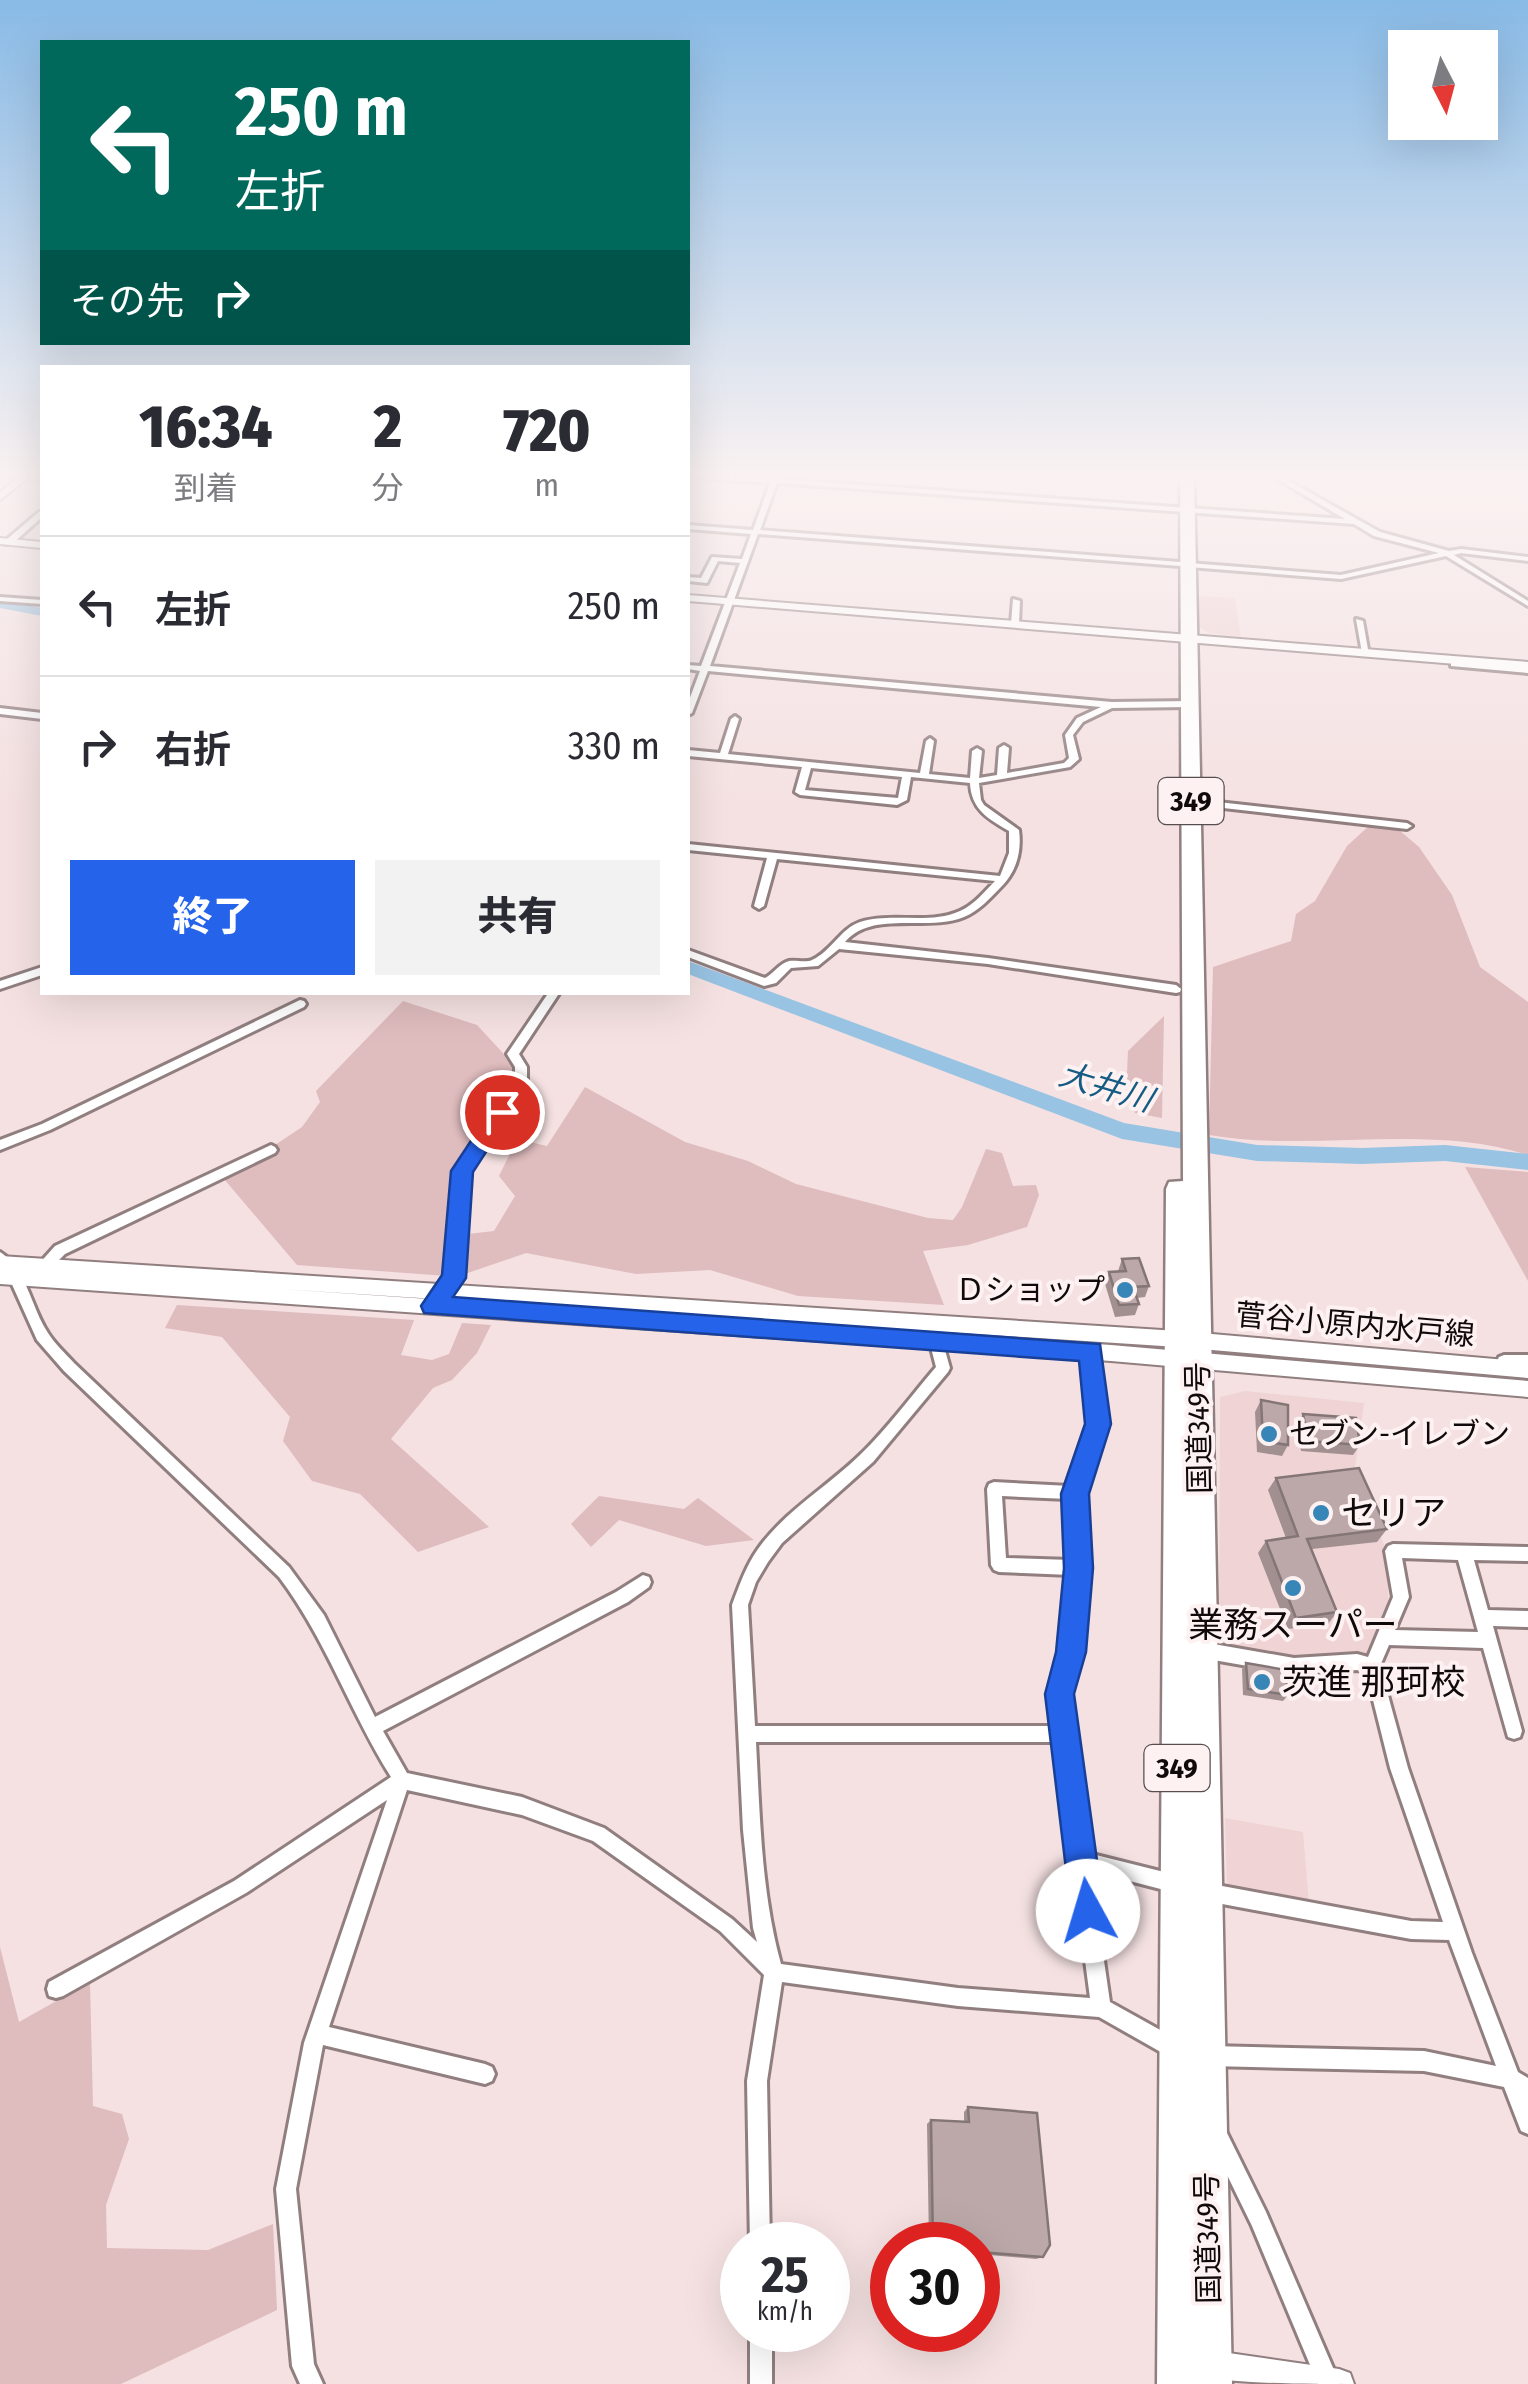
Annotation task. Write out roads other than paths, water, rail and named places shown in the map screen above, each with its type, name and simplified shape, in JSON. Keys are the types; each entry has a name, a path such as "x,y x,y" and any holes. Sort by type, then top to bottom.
{"highway":[{"name":"国道349号","path":"1184,583 1176,989 1186,1141"},
{"name":"国道349号","path":"1184,703 1191,802 1186,1141 1194,2372"},
{"name":"国道349号","path":"1188,1349 1200,1650 1190,1888"},
{"name":"国道349号","path":"1192,2053 1206,2112 1194,2372"}],"street":[{"path":"690,708 736,583"},
{"path":"1495,583 1528,604"},
{"path":"690,598 1528,666"},
{"path":"0,599 40,602"},
{"path":"1015,624 1016,600"},
{"path":"1359,620 1366,653"},
{"path":"1454,662 1528,666"},
{"path":"690,667 1112,705 1184,703"},
{"path":"690,754 977,782 1067,765 1074,759 1068,735 1080,720 1112,705"},
{"path":"0,711 40,716"},
{"path":"722,757 736,718"},
{"path":"924,776 930,741"},
{"path":"1002,776 1004,748"},
{"path":"690,954 764,982 788,965 814,964 841,938 867,923 933,922 960,915 1004,879 1016,842 1014,830 977,807 972,796 977,782 978,751"},
{"path":"807,765 800,792 902,800 907,775"},
{"path":"1191,802 1407,826"},
{"path":"690,847 1004,879"},
{"path":"759,906 773,856"},
{"path":"837,946 988,960 1176,989"},
{"path":"0,984 40,972"},
{"path":"439,1300 454,1278 462,1171 521,1082 521,1067 513,1054 553,995"},
{"path":"0,1145 46,1127 300,1004"},
{"path":"44,1266 60,1250 272,1150"},
{"path":"4,1268 44,1266 1091,1351 1188,1349"},
{"path":"4,1268 1188,1349"},
{"path":"4,1268 42,1336 69,1367 284,1572 310,1603 371,1728 402,1780 317,2034 286,2188 303,2366 312,2384"},
{"path":"760,2222 757,2081 774,1972 762,1928 740,1606 750,1571 784,1527 868,1457 942,1368 936,1340"},
{"name":"菅谷小原内水戸線","path":"1188,1349 1528,1370"},
{"name":"菅谷小原内水戸線","path":"1188,1349 1528,1388"},
{"path":"1091,1351 1098,1424 1075,1494 1078,1568 1071,1652 1060,1694 1074,1831 1082,1860 1101,2008"},
{"path":"1462,1364 1528,1362"},
{"path":"1075,1494 994,1490 999,1564 1078,1568"},
{"path":"1528,1554 1393,1550 1401,1597 1372,1666 1399,1768 1456,1931 1519,2084 1528,2124"},
{"path":"1464,1552 1514,1730"},
{"path":"371,1728 622,1597 643,1582"},
{"path":"1482,1618 1528,1619"},
{"path":"1383,1637 1488,1640"},
{"path":"1200,1650 1294,1666 1357,1662 1372,1666"},
{"path":"747,1734 1063,1734"},
{"path":"56,1988 240,1887 402,1780 522,1806 598,1834 726,1925 774,1972 958,1996 1101,2008 1192,2053 1424,2061 1519,2084"},
{"path":"1082,1860 1190,1888 1411,1930 1456,1931"},
{"path":"317,2034 485,2074"},
{"path":"1206,2112 1259,2219 1329,2383"},
{"path":"761,2352 761,2384"},
{"path":"1194,2372 1339,2384"}],"waterway":[{"name":"大井川","path":"0,604 40,612"},
{"name":"大井川","path":"690,968 1122,1131 1257,1153 1445,1153 1528,1162"}],"place":[{"name":"Ｄショップ","path":"1125,1290"},
{"name":"セブン-イレブン","path":"1269,1434"},
{"name":"セリア","path":"1321,1513"},
{"name":"業務スーパー","path":"1293,1588"},
{"name":"茨進 那珂校","path":"1262,1682"}]}
